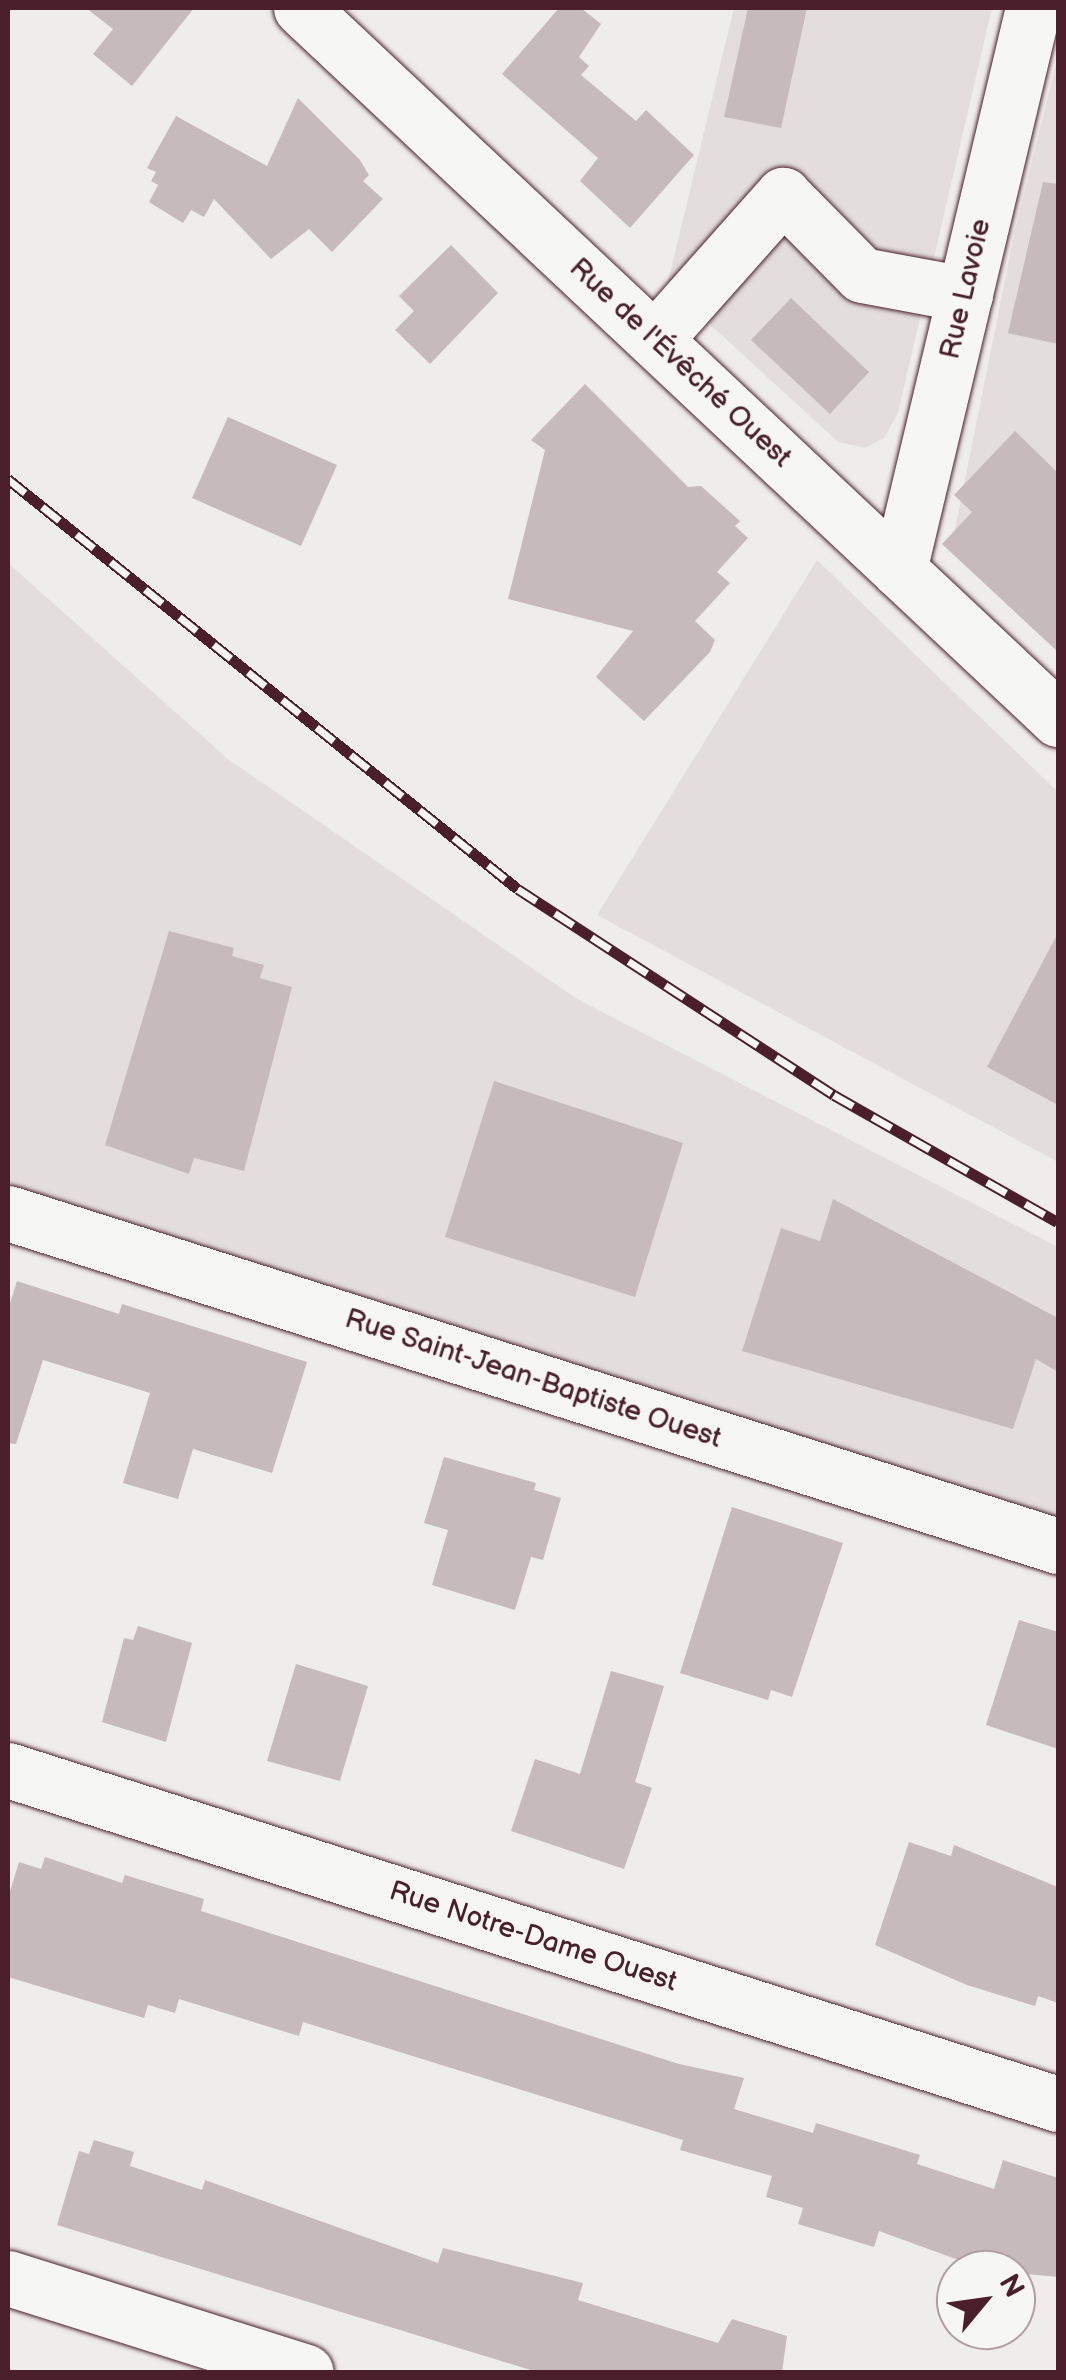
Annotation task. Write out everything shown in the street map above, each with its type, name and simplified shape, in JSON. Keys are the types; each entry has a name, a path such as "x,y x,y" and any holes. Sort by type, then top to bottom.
{"street":[{"name":"Rue de l'Évêché Ouest","path":"301,8 1058,719"},
{"name":"Rue Lavoie","path":"899,570 1033,8"},
{"path":"655,339 783,195 862,275 964,294"},
{"name":"Rue Saint-Jean-Baptiste Ouest","path":"8,1212 1058,1546"},
{"name":"Rue Notre-Dame Ouest","path":"8,1770 1058,2104"},
{"path":"8,2278 306,2372"}],"shaded area":[{"path":"734,8 992,8 898,413 884,438 865,448 838,442 667,285"},
{"path":"1058,56 1058,650 952,544 1015,230"},
{"path":"817,560 1058,792 1058,1162 597,915"},
{"path":"8,563 228,759 577,999 1058,1247 1058,1565 8,1184"}],"building":[{"path":"86,8 194,8 132,86 93,54 113,29"},
{"path":"559,8 581,8 601,24 579,57 589,66 581,75 636,121 646,110 694,155 630,228 580,181 598,158 502,74"},
{"path":"748,8 807,8 781,128 724,117"},
{"path":"298,98 360,160 369,175 363,181 383,199 332,252 309,229 271,259 214,199 204,217 191,210 183,223 149,202 158,185 151,181 156,172 147,168 176,116 267,166"},
{"path":"1043,182 1058,184 1058,344 1008,333"},
{"path":"451,245 498,293 430,364 395,330 414,311 399,296"},
{"path":"791,298 869,372 830,414 751,340"},
{"path":"585,384 688,487 701,486 740,521 735,526 748,538 717,572 730,583 695,621 715,640 710,652 644,721 596,677 633,631 508,599 545,450 531,440"},
{"path":"228,417 337,465 301,546 192,498"},
{"path":"1015,431 1058,473 1058,652 942,544 972,512 954,495"},
{"path":"169,931 234,948 232,956 264,965 260,978 292,987 244,1171 194,1158 189,1174 105,1145"},
{"path":"1058,933 1058,1105 987,1067"},
{"path":"494,1081 683,1143 635,1297 445,1237"},
{"path":"833,1199 1058,1318 1058,1372 1036,1359 1013,1429 742,1351 781,1228 820,1241"},
{"path":"17,1281 119,1314 122,1304 307,1362 272,1473 193,1449 178,1499 123,1483 150,1393 43,1360 16,1444 8,1443 8,1310"},
{"path":"444,1457 536,1483 534,1490 561,1498 543,1560 531,1557 515,1610 432,1585 448,1530 424,1523"},
{"path":"732,1507 843,1543 792,1697 771,1690 768,1700 680,1673"},
{"path":"1019,1620 1058,1632 1058,1749 986,1725"},
{"path":"138,1626 192,1643 166,1742 102,1722 124,1638 133,1640"},
{"path":"296,1664 368,1686 340,1781 267,1761"},
{"path":"611,1671 664,1686 635,1782 652,1788 624,1869 511,1831 535,1759 580,1774"},
{"path":"909,1842 951,1856 954,1845 1058,1887 1058,2003 1038,1996 1035,2006 967,1985 875,1945"},
{"path":"45,1857 122,1883 125,1875 204,1899 201,1911 679,2064 744,2078 734,2109 813,2133 816,2123 920,2155 917,2164 994,2189 1003,2160 1058,2178 1058,2277 1036,2275 1036,2250 936,2252 879,2231 874,2247 798,2224 803,2208 766,2197 772,2176 680,2150 683,2140 303,2022 299,2036 179,1999 175,2013 148,2005 144,2018 8,1977 8,1898 19,1862 41,1869"},
{"path":"94,2140 134,2152 130,2166 202,2190 205,2180 438,2263 443,2248 583,2283 578,2300 718,2343 732,2319 787,2336 782,2372 537,2372 57,2225 79,2151 89,2154"}],"railway":[{"path":"8,479 518,889 834,1095 1058,1222"}]}
